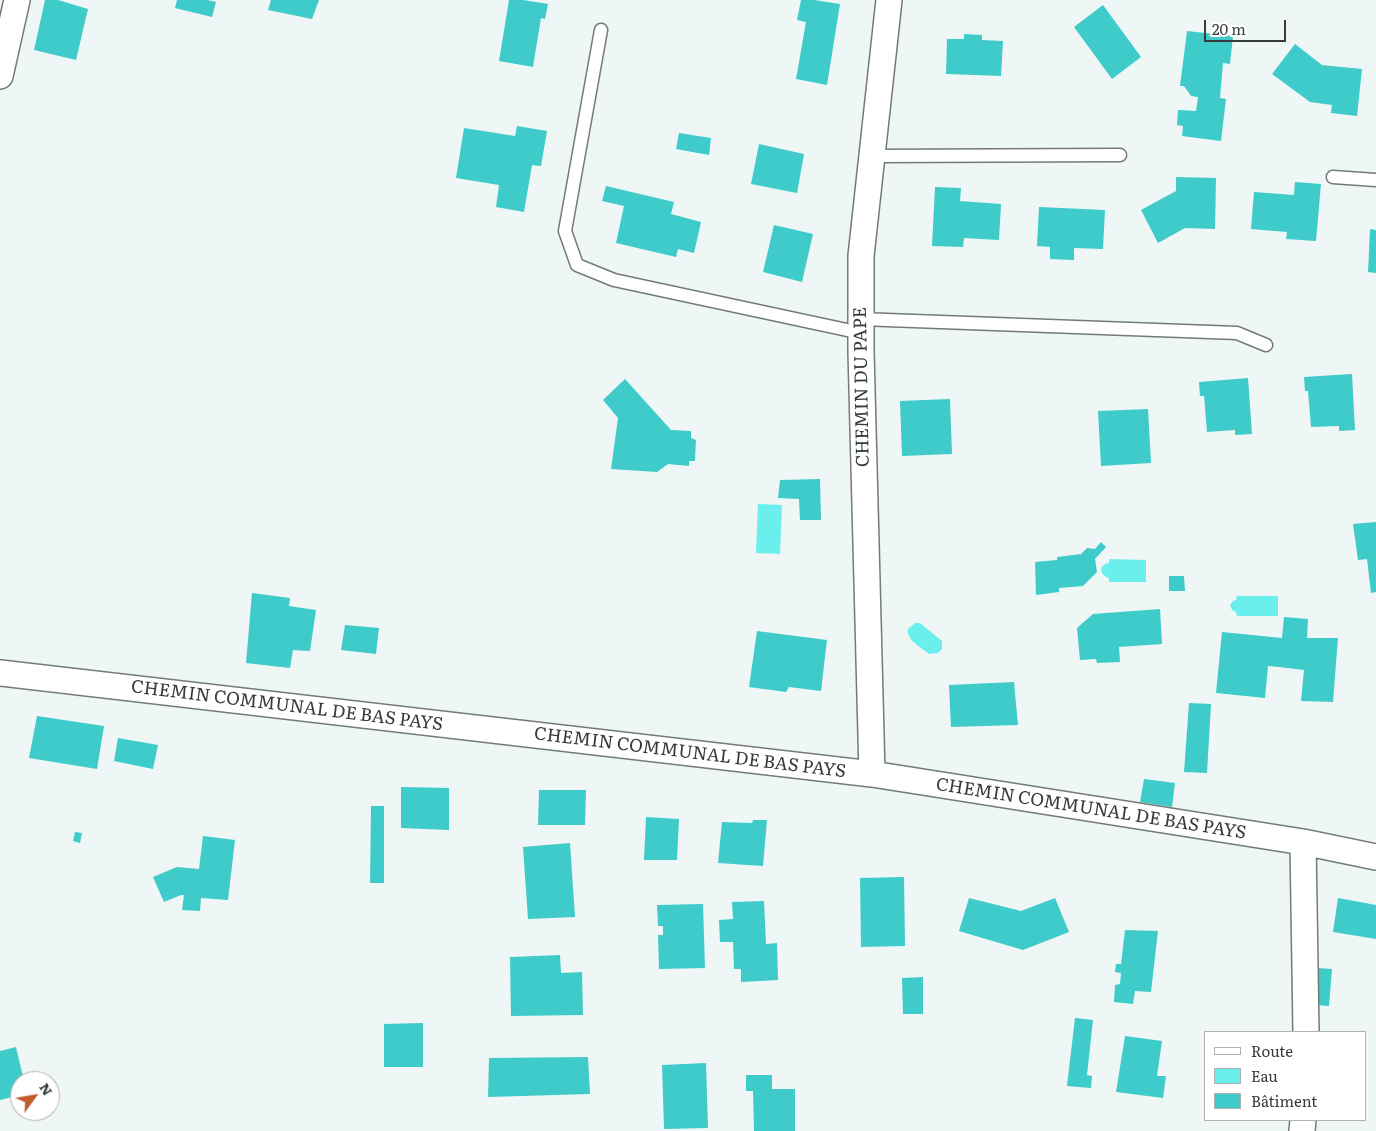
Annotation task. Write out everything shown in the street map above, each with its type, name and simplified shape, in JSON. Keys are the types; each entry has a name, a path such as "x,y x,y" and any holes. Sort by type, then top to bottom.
{"street":[{"path":"0,76 17,0"},
{"name":"CHEMIN DU PAPE","path":"872,774 860,326 861,256 889,0"},
{"name":"CHEMIN COMMUNAL DE BAS PAYS","path":"0,673 872,774 1303,842 1376,857"},
{"path":"1303,842 1306,1031"}],"lane":[{"path":"601,30 565,231 577,265 614,280 860,326 1237,333 1266,345"},
{"path":"873,156 1120,155"},
{"path":"1333,177 1376,180"}],"water":[{"path":"758,504 782,505 780,554 756,553"},
{"path":"1109,559 1146,560 1146,582 1109,582 1109,578 1102,573 1101,568 1109,563"},
{"path":"1237,596 1278,596 1278,616 1237,616 1230,605 1236,600"},
{"path":"915,623 920,623 942,641 942,649 938,653 929,654 909,637 908,629"}],"building":[{"path":"45,0 58,0 88,9 76,60 34,50"},
{"path":"177,0 207,0 216,2 212,17 175,8"},
{"path":"271,0 319,0 312,19 268,10"},
{"path":"509,0 548,4 545,19 541,18 533,67 499,61"},
{"path":"801,0 840,4 827,85 796,79 806,22 797,20"},
{"path":"1103,5 1141,57 1112,79 1074,27"},
{"path":"1187,31 1233,36 1230,64 1223,63 1220,98 1226,99 1221,141 1182,136 1183,126 1177,125 1178,110 1196,111 1198,97 1191,96 1184,86 1180,86"},
{"path":"964,34 982,35 982,40 1003,41 1001,76 946,74 947,39 964,39"},
{"path":"1295,44 1322,65 1362,69 1357,116 1331,113 1332,105 1310,102 1272,74"},
{"path":"517,126 547,131 541,166 532,165 524,212 496,207 499,185 456,178 464,128 515,136"},
{"path":"679,133 711,138 709,155 676,149"},
{"path":"759,144 804,154 797,193 751,184"},
{"path":"1176,177 1216,178 1215,229 1185,228 1158,243 1141,210 1176,191"},
{"path":"1295,182 1321,184 1316,241 1286,239 1287,232 1251,229 1254,192 1294,195"},
{"path":"606,186 674,202 671,214 701,222 694,253 678,249 676,257 616,243 624,206 602,201"},
{"path":"935,187 961,188 960,201 1001,204 999,240 964,238 963,247 932,246"},
{"path":"1039,207 1105,210 1103,249 1074,248 1074,260 1050,259 1050,247 1037,246"},
{"path":"774,225 813,234 802,282 763,272"},
{"path":"1370,229 1376,230 1376,273 1368,272"},
{"path":"1352,374 1355,430 1339,431 1339,426 1311,427 1308,391 1305,391 1304,377"},
{"path":"1248,378 1252,434 1235,435 1235,430 1207,432 1204,396 1200,396 1199,382"},
{"path":"625,379 671,430 691,431 691,438 696,440 695,461 689,461 689,466 668,464 657,472 611,469 618,418 603,400"},
{"path":"950,399 952,454 902,456 900,401"},
{"path":"1148,409 1151,463 1101,466 1098,411"},
{"path":"820,479 821,520 800,520 799,499 778,498 780,480"},
{"path":"1376,522 1376,592 1371,593 1367,559 1358,560 1353,524"},
{"path":"1101,542 1106,547 1095,559 1097,572 1083,586 1059,588 1059,592 1036,595 1035,562 1057,560 1057,557 1081,554 1087,548 1095,549"},
{"path":"1169,576 1184,576 1185,591 1169,591"},
{"path":"252,593 290,598 289,606 316,610 310,651 293,650 290,668 246,663"},
{"path":"1160,609 1162,644 1119,647 1120,662 1097,663 1096,659 1080,660 1077,628 1093,614"},
{"path":"1284,617 1308,619 1307,638 1338,638 1333,702 1301,701 1304,670 1268,666 1265,698 1216,693 1222,632 1282,638"},
{"path":"345,625 379,628 376,654 341,650"},
{"path":"757,631 827,640 821,691 789,687 786,692 749,687"},
{"path":"1014,682 1018,725 951,727 949,685"},
{"path":"1189,703 1211,704 1207,773 1184,772"},
{"path":"37,716 104,726 97,769 29,758"},
{"path":"118,738 158,745 153,769 114,761"},
{"path":"1144,779 1175,783 1172,807 1140,802"},
{"path":"401,787 449,788 449,830 401,828"},
{"path":"539,790 586,790 585,825 538,825"},
{"path":"371,806 384,806 384,883 370,883"},
{"path":"646,817 679,819 677,860 644,860"},
{"path":"753,820 767,820 763,866 718,863 722,822 752,823"},
{"path":"75,832 82,833 80,843 73,841"},
{"path":"203,836 235,840 228,900 201,898 200,911 182,910 184,895 164,902 153,877 177,867 199,869"},
{"path":"570,843 575,917 528,919 523,847"},
{"path":"904,877 905,946 861,947 860,878"},
{"path":"969,898 1021,911 1055,898 1069,932 1023,950 959,931"},
{"path":"1338,898 1376,905 1376,939 1333,932"},
{"path":"764,901 766,944 777,943 778,980 741,982 741,969 734,969 733,942 720,942 719,920 733,919 732,902"},
{"path":"703,904 705,968 659,969 658,935 663,935 663,926 658,926 657,905"},
{"path":"1125,930 1158,931 1151,992 1135,991 1133,1004 1114,1002 1115,985 1120,984 1121,973 1115,972 1116,964 1121,964"},
{"path":"560,955 561,973 582,972 583,1015 511,1016 510,957"},
{"path":"1318,968 1332,969 1329,1006 1317,1005"},
{"path":"923,977 923,1014 903,1014 902,978"},
{"path":"1075,1018 1093,1020 1087,1075 1092,1076 1091,1088 1067,1086"},
{"path":"423,1023 423,1067 384,1067 384,1024"},
{"path":"1125,1036 1162,1041 1157,1076 1166,1076 1163,1098 1116,1092"},
{"path":"16,1047 22,1071 10,1071 10,1098 0,1100 0,1051"},
{"path":"588,1057 590,1094 488,1097 489,1058"},
{"path":"706,1063 708,1128 664,1129 662,1065"},
{"path":"746,1075 772,1075 772,1089 795,1089 795,1131 754,1131 753,1091 746,1091"}]}
